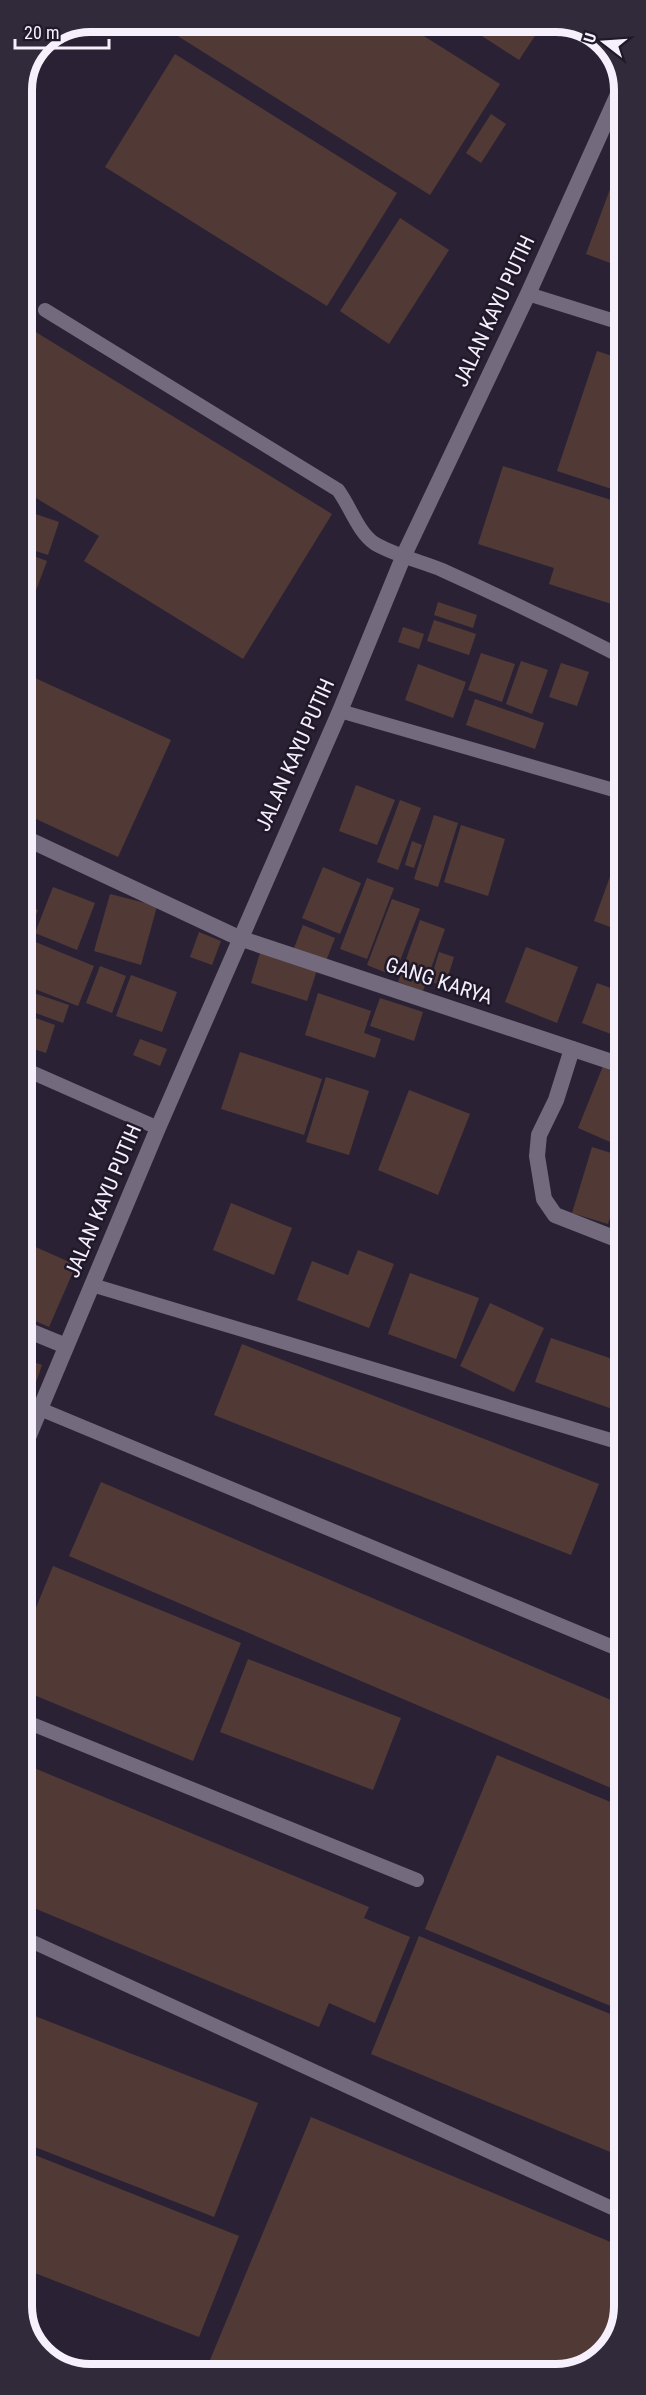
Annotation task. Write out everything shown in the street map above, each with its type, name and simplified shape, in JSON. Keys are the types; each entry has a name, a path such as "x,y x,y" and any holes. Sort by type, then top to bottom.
{"street":[{"name":"JALAN KAYU PUTIH","path":"32,1428 239,938 340,711 404,555 528,294 614,103"},
{"name":"GANG KARYA","path":"32,841 239,938 614,1063"},
{"path":"572,1049 556,1100 539,1135 537,1156 544,1199 555,1215 614,1238"},
{"path":"32,1332 66,1346"}],"lane":[{"path":"528,294 614,321"},
{"path":"45,310 338,490 360,525 374,542 552,621 614,652"},
{"path":"340,711 614,790"},
{"path":"32,1072 158,1128"},
{"path":"92,1285 614,1441"},
{"path":"40,1409 614,1647"},
{"path":"32,1724 417,1880"},
{"path":"32,1942 614,2209"}],"building":[{"path":"171,32 417,32 500,84 430,195"},
{"path":"476,32 537,32 519,60"},
{"path":"175,54 397,193 327,306 105,167"},
{"path":"491,114 506,124 481,163 466,153"},
{"path":"614,178 614,264 586,254"},
{"path":"400,218 449,250 389,344 340,311"},
{"path":"32,330 332,514 243,659 84,561 99,536 32,496"},
{"path":"597,351 614,357 614,490 557,471"},
{"path":"503,466 614,501 614,605 549,584 554,568 478,544"},
{"path":"32,513 59,522 48,555 32,550"},
{"path":"32,555 47,561 32,601"},
{"path":"438,602 477,615 473,628 434,615"},
{"path":"434,620 476,634 469,655 427,641"},
{"path":"403,627 424,634 419,649 398,642"},
{"path":"481,653 515,664 502,702 468,690"},
{"path":"521,661 548,670 532,714 506,704"},
{"path":"561,663 589,672 577,706 549,697"},
{"path":"418,664 466,682 453,718 405,700"},
{"path":"32,677 171,740 118,857 32,817"},
{"path":"475,699 544,723 535,749 466,725"},
{"path":"356,785 395,800 377,845 339,831"},
{"path":"400,800 421,808 398,870 377,862"},
{"path":"434,815 458,823 438,887 414,879"},
{"path":"461,825 505,839 488,896 444,882"},
{"path":"412,841 422,845 414,868 405,865"},
{"path":"323,867 361,883 340,934 302,918"},
{"path":"612,871 614,872 614,928 594,921"},
{"path":"367,878 394,888 367,959 340,949"},
{"path":"53,887 95,903 77,950 35,933"},
{"path":"110,894 157,906 141,965 94,951"},
{"path":"392,899 420,909 394,976 367,965"},
{"path":"32,908 38,910 32,925"},
{"path":"420,920 445,929 423,991 398,982"},
{"path":"303,925 335,938 326,961 294,948"},
{"path":"199,932 221,941 212,965 190,957"},
{"path":"33,941 94,966 78,1006 32,988"},
{"path":"526,947 578,967 557,1023 505,1002"},
{"path":"439,952 454,957 445,986 430,982"},
{"path":"260,953 317,970 307,1001 251,983"},
{"path":"100,966 126,976 112,1013 86,1003"},
{"path":"131,975 177,992 162,1032 116,1016"},
{"path":"597,983 614,989 614,1035 582,1023"},
{"path":"32,992 69,1005 63,1023 32,1012"},
{"path":"318,993 371,1011 364,1033 381,1039 375,1058 305,1035"},
{"path":"380,998 423,1012 414,1041 370,1026"},
{"path":"32,1017 55,1025 46,1053 32,1048"},
{"path":"140,1039 167,1049 160,1066 133,1055"},
{"path":"240,1052 322,1079 304,1135 221,1109"},
{"path":"603,1066 614,1071 614,1144 578,1128"},
{"path":"326,1077 369,1091 349,1155 306,1142"},
{"path":"409,1090 470,1114 438,1195 378,1170"},
{"path":"592,1147 614,1154 614,1204 608,1224 572,1213"},
{"path":"231,1203 292,1228 274,1275 213,1250"},
{"path":"614,1219 614,1231 610,1230"},
{"path":"32,1245 76,1265 49,1327 32,1319"},
{"path":"358,1250 394,1264 369,1328 297,1300 312,1261 348,1275"},
{"path":"410,1273 479,1298 456,1359 388,1334"},
{"path":"490,1303 544,1328 514,1392 460,1366"},
{"path":"551,1338 614,1360 614,1410 535,1382"},
{"path":"242,1344 599,1484 571,1555 214,1415"},
{"path":"32,1362 42,1365 32,1393"},
{"path":"101,1482 614,1701 614,1789 69,1556"},
{"path":"53,1566 241,1643 193,1761 32,1694 32,1617"},
{"path":"248,1659 401,1718 373,1790 220,1732"},
{"path":"497,1755 614,1803 614,2007 425,1929"},
{"path":"32,1767 369,1907 364,1918 410,1937 375,2023 329,2003 319,2027 32,1907"},
{"path":"419,1936 614,2016 614,2153 371,2054"},
{"path":"32,2015 258,2103 214,2217 32,2146"},
{"path":"311,2117 614,2243 614,2313 611,2324 607,2334 595,2349 579,2359 556,2364 218,2363 210,2360"},
{"path":"32,2154 239,2236 199,2337 32,2272"}]}
